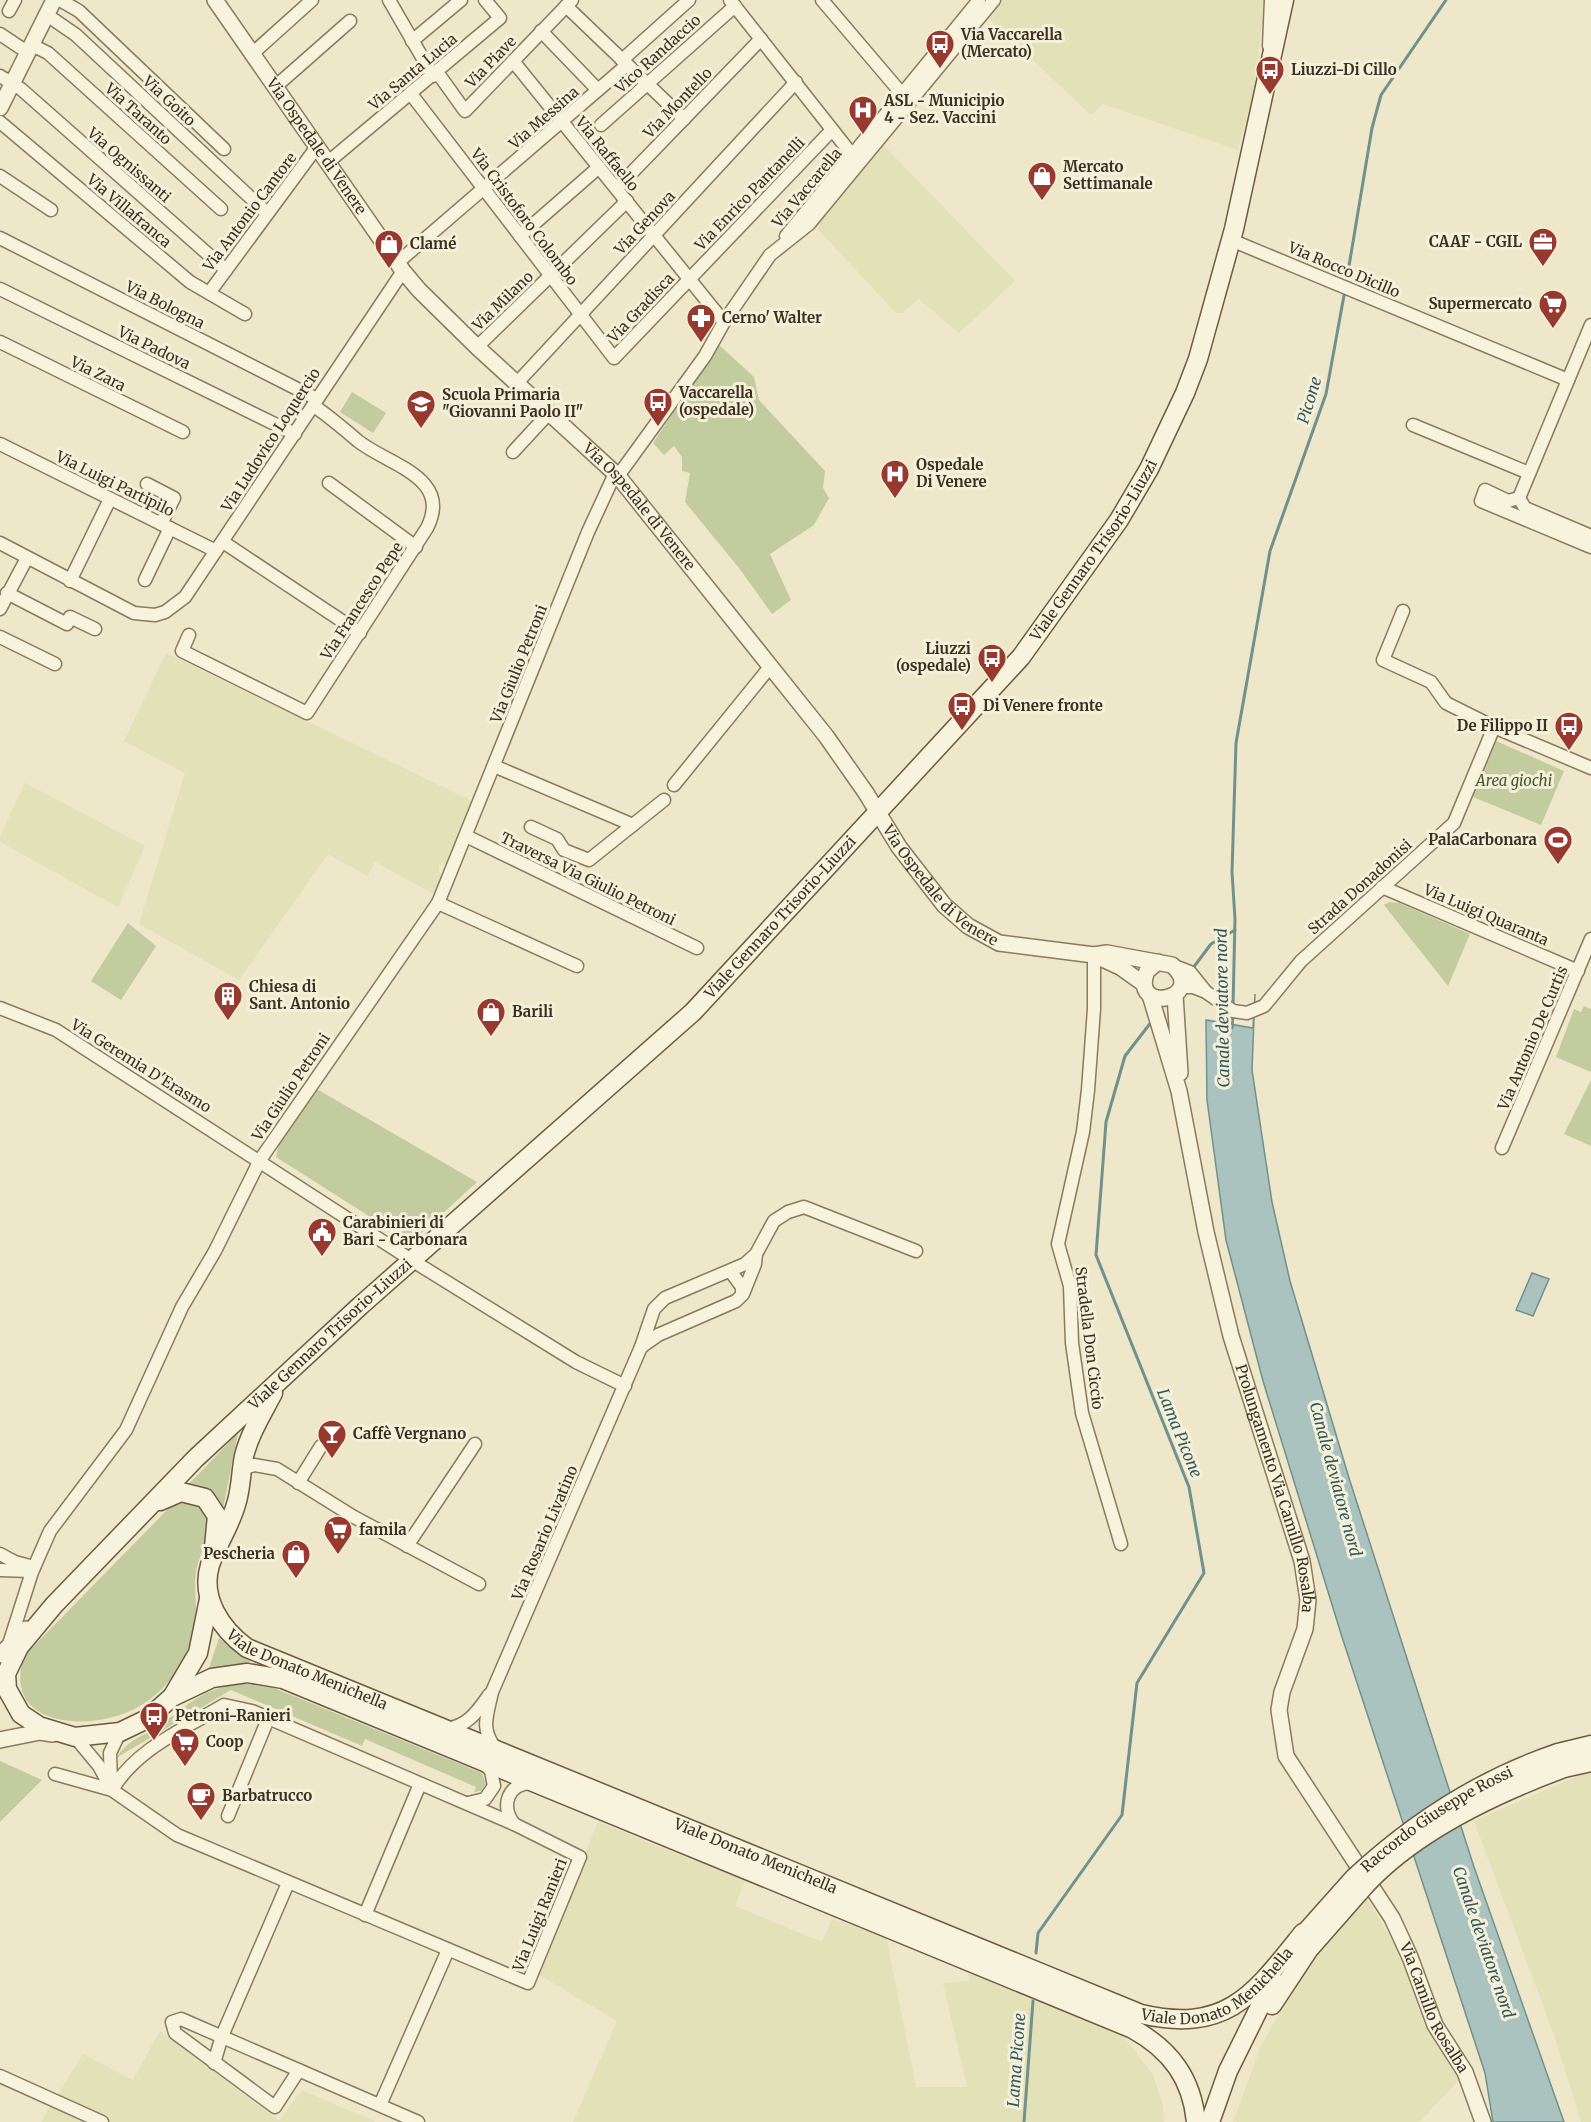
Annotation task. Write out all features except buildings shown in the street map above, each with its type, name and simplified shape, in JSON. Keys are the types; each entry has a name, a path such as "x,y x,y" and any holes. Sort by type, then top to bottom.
{"main road":[{"name":"Viale Gennaro Trisorio-Liuzzi","path":"54,1605 230,1425 693,1012 1021,657 1119,520 1149,469 1185,393 1236,241 1284,0"},
{"name":"Viale Donato Menichella","path":"282,1379 253,1429 242,1469 238,1499 228,1530 211,1564 207,1579 216,1614 227,1631 246,1648 497,1750 828,1895"},
{"path":"143,1512 167,1496 181,1492 205,1498 217,1516 218,1530 211,1564"},
{"name":"Viale Donato Menichella","path":"172,1697 198,1653 210,1597"},
{"path":"54,1605 19,1647 6,1674 7,1689 21,1714 39,1726 68,1736"},
{"name":"Viale Donato Menichella","path":"68,1736 120,1732 147,1719 172,1697 212,1678 236,1673 265,1675 283,1680 480,1761 828,1895 1137,2021 1179,2068 1191,2091 1196,2122"},
{"name":"Raccordo Giuseppe Rossi","path":"1364,1886 1386,1857 1421,1822 1495,1779 1561,1761 1591,1745"},
{"path":"1221,2122 1245,2060 1283,1987 1309,1949 1364,1886 1428,1835 1468,1810 1528,1781 1561,1761 1591,1762"},
{"path":"1210,2122 1241,2042 1276,1974 1304,1933 1336,1895 1364,1886"},
{"name":"Viale Donato Menichella","path":"1137,2021 1187,2020 1218,2013 1235,2005 1258,1987 1304,1933"}],"street":[{"path":"0,108 6,80 29,48 54,0"},
{"path":"60,0 79,11 224,149"},
{"name":"Via Ospedale di Venere","path":"215,0 400,267 419,290 477,347 618,476 826,736 899,847 944,905 968,926 999,943 1016,947 1094,955 1107,953 1165,964"},
{"path":"252,54 312,0"},
{"path":"389,0 412,41 435,74"},
{"path":"412,41 460,0"},
{"name":"Via Messina","path":"400,267 484,189 598,90 689,0"},
{"path":"822,0 902,94"},
{"name":"Via Vaccarella","path":"618,476 705,356 724,322 770,255 979,0"},
{"name":"Via Vaccarella","path":"770,255 809,224 994,0"},
{"path":"1271,0 1267,36 1271,62"},
{"name":"Via Santa Lucia","path":"327,163 500,18 492,2"},
{"path":"569,3 624,63 684,119"},
{"name":"Via Piave","path":"435,74 465,111 569,3"},
{"path":"733,3 853,156"},
{"name":"Vico Randaccio","path":"601,125 733,3"},
{"name":"Via Goito","path":"46,15 76,35 267,213"},
{"path":"274,87 350,21"},
{"path":"541,31 598,90"},
{"name":"Via Taranto","path":"0,34 29,48 48,53 221,209"},
{"name":"Via Montello","path":"617,188 761,39"},
{"name":"Via Raffaello","path":"513,61 724,322"},
{"name":"Via Ognissanti","path":"6,80 226,270"},
{"name":"Via Genova","path":"517,383 796,82"},
{"name":"Via Cristoforo Colombo","path":"411,94 614,358"},
{"name":"Via Villafranca","path":"0,122 181,274 208,293 245,314"},
{"name":"Via Enrico Pantanelli","path":"690,279 832,130"},
{"name":"Via Antonio Cantore","path":"208,293 316,148"},
{"path":"520,236 599,167"},
{"path":"0,176 51,210"},
{"name":"Via Milano","path":"477,347 627,201"},
{"name":"Via Bologna","path":"0,238 316,402"},
{"name":"Via Rocco Dicillo","path":"1236,241 1568,380"},
{"name":"Via Ludovico Loquercio","path":"70,580 134,613 155,615 173,608 185,597 316,402 400,267"},
{"name":"Via Gradisca","path":"614,358 690,279"},
{"name":"Via Padova","path":"0,289 295,434"},
{"path":"1519,498 1591,325"},
{"name":"Via Zara","path":"0,342 183,432"},
{"name":"Via Francesco Pepe","path":"189,635 182,651 307,712 430,522 434,508 428,487 417,477 358,441 316,402"},
{"path":"513,452 549,413"},
{"path":"1413,425 1529,473"},
{"name":"Via Luigi Partipilo","path":"0,444 166,526 219,546 360,633"},
{"name":"Via Giulio Petroni","path":"4,1649 32,1569 50,1531 126,1430 182,1307 215,1251 260,1160 438,903 588,532 612,480 618,476"},
{"path":"329,483 416,546"},
{"path":"145,580 174,498 147,484"},
{"path":"1519,498 1508,501 1485,490 1481,501 1591,547"},
{"path":"1519,498 1525,508 1591,536"},
{"path":"0,543 70,580 110,499"},
{"path":"0,609 27,558"},
{"path":"7,593 67,624 70,616 95,629"},
{"path":"1403,611 1383,660 1431,682 1441,699 1494,727 1591,768"},
{"path":"0,637 55,664"},
{"path":"674,785 770,667"},
{"name":"Strada Donadonisi","path":"1165,964 1190,972 1206,992 1233,1011 1247,1013 1259,1009 1301,961 1454,823 1494,727"},
{"path":"494,766 633,825"},
{"path":"531,827 557,838 564,850 589,860 664,800"},
{"name":"Traversa Via Giulio Petroni","path":"466,836 698,948"},
{"name":"Via Luigi Quaranta","path":"1382,887 1578,971"},
{"path":"438,903 577,966"},
{"name":"Via Antonio De Curtis","path":"1502,1148 1591,939"},
{"name":"Via Ospedale di Venere","path":"1094,955 1120,967 1147,990"},
{"name":"Stradella Don Ciccio","path":"1094,955 1094,1019 1083,1132 1058,1244 1070,1286 1072,1343 1082,1413 1121,1544"},
{"path":"1177,993 1181,976 1165,964 1147,971 1147,990 1163,999 1177,993 1185,987 1206,992"},
{"name":"Prolungamento Via Camillo Rosalba","path":"1147,990 1179,1091 1206,1232 1231,1336 1302,1561 1308,1600 1305,1629 1282,1692 1279,1710 1286,1756 1364,1886"},
{"name":"Prolungamento Via Camillo Rosalba","path":"1177,993 1179,1091"},
{"name":"Via Geremia D'Erasmo","path":"0,1008 56,1030 413,1261"},
{"name":"Via Rosario Livatino","path":"492,1692 625,1386 654,1309 665,1298 746,1264 756,1254 774,1221 804,1207 916,1251"},
{"path":"641,1347 658,1335 736,1301 742,1295 755,1264 756,1254"},
{"path":"413,1261 576,1362 625,1386"},
{"path":"731,1272 742,1287 742,1295"},
{"path":"249,1441 259,1459 267,1465 478,1584"},
{"path":"407,1546 475,1444"},
{"path":"298,1484 321,1446"},
{"path":"242,1469 254,1465 267,1465"},
{"path":"0,1554 32,1569"},
{"path":"0,1570 32,1569"},
{"name":"Viale Gennaro Trisorio-Liuzzi","path":"4,1649 54,1605"},
{"path":"445,1729 458,1727 469,1721 492,1692"},
{"path":"492,1692 485,1728 487,1738 497,1750"},
{"name":"Via Luigi Ranieri","path":"55,1774 112,1790 177,1835 528,1983 580,1857 514,1824 252,1711 224,1705 138,1757 123,1770 112,1790"},
{"path":"228,1816 268,1719"},
{"name":"Viale Donato Menichella","path":"0,1740 40,1732 68,1736"},
{"path":"112,1790 110,1753 120,1732"},
{"path":"68,1736 99,1766 112,1790"},
{"path":"464,1802 479,1803 491,1793 494,1786 491,1771 480,1761"},
{"path":"514,1824 507,1810 509,1795 521,1784 537,1783"},
{"path":"365,1915 420,1784"},
{"path":"214,2063 222,2036 288,1883"},
{"name":"Via Camillo Rosalba","path":"1364,1886 1402,1938 1435,2025 1465,2072 1483,2122"},
{"path":"380,2105 448,1950"},
{"path":"299,2070 275,2107 175,2033 172,2022 181,2019 222,2036 418,2122"},
{"path":"0,2076 102,2122"}],"shaded area":[{"path":"1001,0 1264,0 1256,85 1238,150 1103,104 1091,115 989,19"},
{"path":"884,146 1015,281 959,333 919,299 902,313 896,313 816,227"},
{"path":"166,653 474,802 448,864 439,865 439,872 443,879 434,894 375,862 368,876 328,854 239,980 139,924 185,773 124,741"},
{"path":"25,783 145,846 118,907 0,842 0,836"},
{"path":"1591,1770 1591,2122 1581,2122 1554,2035 1474,1821"},
{"path":"598,1822 745,1881 735,1906 822,1942 832,1919 886,1937 916,2087 967,2087 943,1983 969,1981 968,1972 1120,2032 1153,2075 1163,2106 1164,2122 573,2122 617,2021 536,1973"},
{"path":"1365,1896 1397,1948 1424,2023 1460,2079 1419,2122 1233,2122 1261,2046 1302,1972"},
{"path":"160,2031 279,2121 302,2090 376,2122 41,2122 83,2054 133,2080"}],"green space":[{"path":"719,345 754,377 759,400 825,471 823,488 829,498 814,525 770,554 791,600 772,614 739,568 685,502 690,473 682,471 682,457 674,446 664,455 653,443"},
{"path":"352,392 386,413 373,433 340,412"},
{"name":"Area giochi","path":"1496,741 1564,771 1541,825 1473,797"},
{"path":"1389,902 1399,903 1470,934 1448,986 1384,905"},
{"path":"128,923 156,946 121,1000 91,981"},
{"path":"1584,1006 1591,1009 1591,1072 1556,1057 1574,1009 1581,1012"},
{"path":"1591,1080 1591,1146 1564,1134"},
{"path":"315,1088 477,1182 416,1238 405,1239 276,1157 280,1139"},
{"path":"238,1433 223,1509 214,1496 188,1485"},
{"path":"189,1502 199,1507 204,1513 208,1528 196,1575 196,1609 193,1631 187,1653 176,1672 150,1699 120,1715 99,1720 77,1721 56,1719 38,1711 26,1699 20,1680 24,1656 170,1507"},
{"path":"219,1638 251,1660 250,1663 209,1668"},
{"path":"241,1683 274,1688 482,1773 486,1784 481,1791 474,1792 476,1787 365,1739 362,1746 231,1690 116,1758 132,1741 156,1728 198,1697 216,1689"},
{"path":"0,1761 42,1780 0,1822"}],"water":[{"path":"1255,994 1252,1070 1272,1202 1290,1281 1349,1478 1474,1867 1564,2122 1493,2122 1485,2073 1342,1637 1263,1381 1226,1240 1207,1100 1206,1020 1253,1028"},
{"path":"1532,1273 1549,1279 1533,1316 1516,1310"}],"waterway":[{"name":"Picone","path":"1346,284 1372,128 1381,95 1446,0"},
{"name":"Picone","path":"1233,1007 1235,919 1232,872 1236,743 1270,551 1326,394 1345,290"},
{"name":"Lama Picone","path":"1193,968 1211,944 1235,930"},
{"name":"Canale deviatore nord","path":"1232,1028 1233,1014"},
{"name":"Lama Picone","path":"1036,1953 1038,1933 1122,1815 1137,1683 1204,1573 1189,1487 1096,1255 1106,1122 1125,1056 1152,1021"},
{"name":"Lama Picone","path":"1024,2122 1033,2001"}],"place":[{"name":"Via Vaccarella (Mercato)","path":"940,70"},
{"name":"Liuzzi-Di Cillo","path":"1270,96"},
{"name":"ASL - Municipio 4 - Sez. Vaccini","path":"863,136"},
{"name":"Mercato Settimanale","path":"1042,202"},
{"name":"CAAF - CGIL","path":"1543,268"},
{"name":"Clamé","path":"389,270"},
{"name":"Supermercato","path":"1553,330"},
{"name":"Cerno' Walter","path":"701,344"},
{"name":"Vaccarella (ospedale)","path":"658,428"},
{"name":"Scuola Primaria \"Giovanni Paolo II\"","path":"421,430"},
{"name":"Ospedale Di Venere","path":"895,500"},
{"name":"Liuzzi (ospedale)","path":"992,684"},
{"name":"Di Venere fronte","path":"962,732"},
{"name":"De Filippo II","path":"1569,752"},
{"name":"PalaCarbonara","path":"1558,866"},
{"name":"Chiesa di Sant. Antonio","path":"228,1022"},
{"name":"Barili","path":"491,1038"},
{"name":"Carabinieri di Bari - Carbonara","path":"322,1258"},
{"name":"Caffè Vergnano","path":"332,1460"},
{"name":"famila","path":"338,1556"},
{"name":"Pescheria","path":"296,1580"},
{"name":"Petroni-Ranieri","path":"154,1742"},
{"name":"Coop","path":"185,1768"},
{"name":"Barbatrucco","path":"201,1822"}]}
